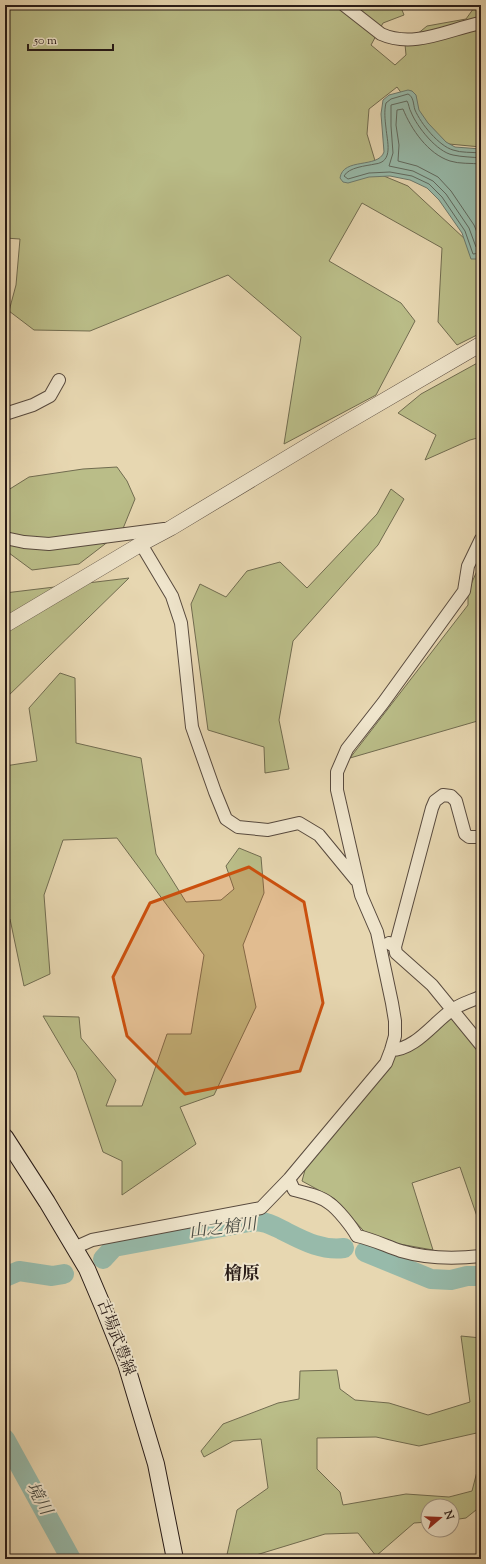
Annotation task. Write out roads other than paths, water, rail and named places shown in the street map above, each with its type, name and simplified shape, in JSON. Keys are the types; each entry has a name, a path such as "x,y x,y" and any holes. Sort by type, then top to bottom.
{"main road":[{"name":"古場武豊線","path":"5,1137 47,1202 87,1269 126,1364 156,1464 175,1559"}],"street":[{"path":"344,5 387,37 413,40 481,23"},
{"path":"5,625 481,344"},
{"path":"5,414 33,405 50,396 59,380"},
{"path":"5,538 24,542 49,544 171,528"},
{"path":"74,1248 92,1240 261,1208 289,1179 386,1063 395,1036 395,1021 378,932 361,895 358,883 337,790 337,772 347,749 383,703 464,591 468,566 481,539"},
{"path":"141,544 172,596 181,623 192,727 226,819 238,826 268,830 299,823 319,835 358,883"},
{"path":"387,978 392,969 435,801 443,795 451,796 456,801 465,834 469,837 481,837"},
{"path":"378,932 432,985 481,1045"},
{"path":"391,1050 404,1048 413,1043 452,1009 480,997"},
{"path":"289,1179 294,1190 313,1195 330,1203 357,1236 401,1251 436,1258 481,1256"}],"water":[{"path":"408,90 412,91 416,95 419,110 428,123 446,142 455,147 481,149 481,255 477,259 471,259 462,233 439,200 427,188 410,180 390,176 369,177 348,183 343,182 340,178 347,167 381,157 384,152 381,114 383,100 389,95"}],"waterway":[{"name":"山之槍川","path":"103,1259 114,1247 249,1222 270,1224 312,1244 327,1248 344,1248"},
{"name":"山之槍川","path":"365,1252 431,1279 451,1280 467,1276 481,1276"},
{"name":"山之槍川","path":"5,1277 19,1271 52,1276 64,1274"},
{"name":"境川","path":"5,1439 71,1559"}],"district":[{"name":"檜原","path":"242,1275"}]}
